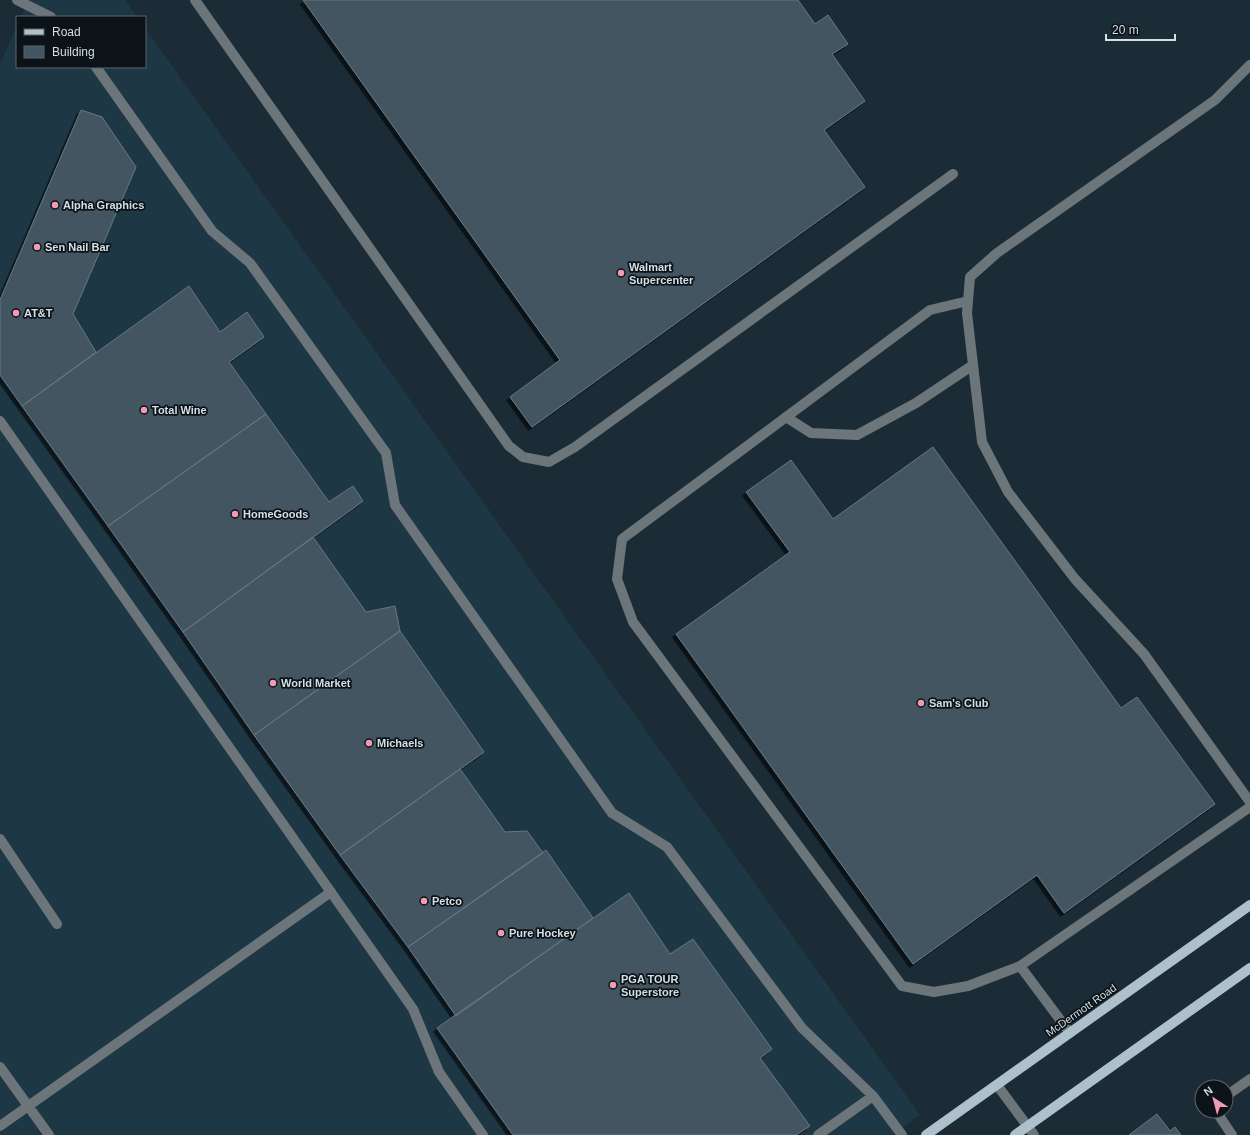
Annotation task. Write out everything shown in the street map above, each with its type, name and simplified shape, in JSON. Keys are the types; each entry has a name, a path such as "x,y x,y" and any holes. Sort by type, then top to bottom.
{"main road":[{"name":"McDermott Road","path":"926,1135 1250,905"},
{"path":"1015,1135 1250,968"}],"street":[{"path":"17,0 49,16"},
{"path":"195,0 508,446 523,457 549,462 575,447 953,174"},
{"path":"1250,65 1215,100 997,253 970,277 967,313 982,442 1008,492 1075,579 1144,654 1250,802"},
{"path":"97,68 212,231 250,264 386,452 395,505 612,813 667,847 802,1028 873,1096 902,1135"},
{"path":"968,301 930,310 622,539 617,579 633,622 902,986 934,992 961,988 1020,966 1250,806"},
{"path":"786,417 811,433 857,435 916,403 973,366"},
{"path":"0,420 413,1009 439,1072 483,1135"},
{"path":"0,839 57,924"},
{"path":"0,1126 331,892"},
{"path":"1020,966 1070,1033"},
{"path":"0,1067 49,1135"},
{"path":"1234,1090 1250,1079"},
{"path":"997,1085 1034,1135"},
{"path":"818,1135 873,1096"},
{"path":"1221,1119 1232,1135"}],"shaded area":[{"path":"28,0 125,0 136,16 21,16"},
{"path":"16,28 16,68 146,68 146,29 920,1115 892,1135 0,1135 0,64"}],"building":[{"name":"Walmart Supercenter","path":"303,0 798,0 815,24 828,15 848,44 832,54 865,101 824,130 865,187 532,427 510,397 560,360"},
{"path":"81,110 102,117 136,167 73,314 96,352 22,406 0,375 0,300"},
{"name":"Total Wine","path":"189,286 220,332 247,312 264,337 229,362 266,414 108,526 22,406"},
{"name":"HomeGoods","path":"266,414 329,502 353,486 363,501 183,632 108,526"},
{"name":"Sam's Club","path":"933,447 1121,708 1137,697 1215,804 1064,913 1037,875 913,964 676,634 790,552 746,492 791,460 833,519"},
{"name":"World Market","path":"313,537 366,612 395,606 400,631 254,735 183,632"},
{"name":"Michaels","path":"400,631 484,752 340,855 254,735"},
{"name":"Petco","path":"460,769 505,832 527,831 543,853 408,947 340,855"},
{"name":"Pure Hockey","path":"546,850 593,918 456,1016 408,947"},
{"name":"PGA TOUR Superstore","path":"629,893 670,954 693,939 772,1049 760,1058 810,1126 796,1135 513,1135 437,1028"},
{"path":"1157,1114 1170,1131 1175,1127 1181,1135 1129,1135"}],"place":[{"name":"Alpha Graphics","path":"55,205"},
{"name":"Sen Nail Bar","path":"37,247"},
{"name":"Walmart Supercenter","path":"621,273"},
{"name":"AT&T","path":"16,313"},
{"name":"Total Wine","path":"144,410"},
{"name":"HomeGoods","path":"235,514"},
{"name":"World Market","path":"273,683"},
{"name":"Sam's Club","path":"921,703"},
{"name":"Michaels","path":"369,743"},
{"name":"Petco","path":"424,901"},
{"name":"Pure Hockey","path":"501,933"},
{"name":"PGA TOUR Superstore","path":"613,985"}]}
